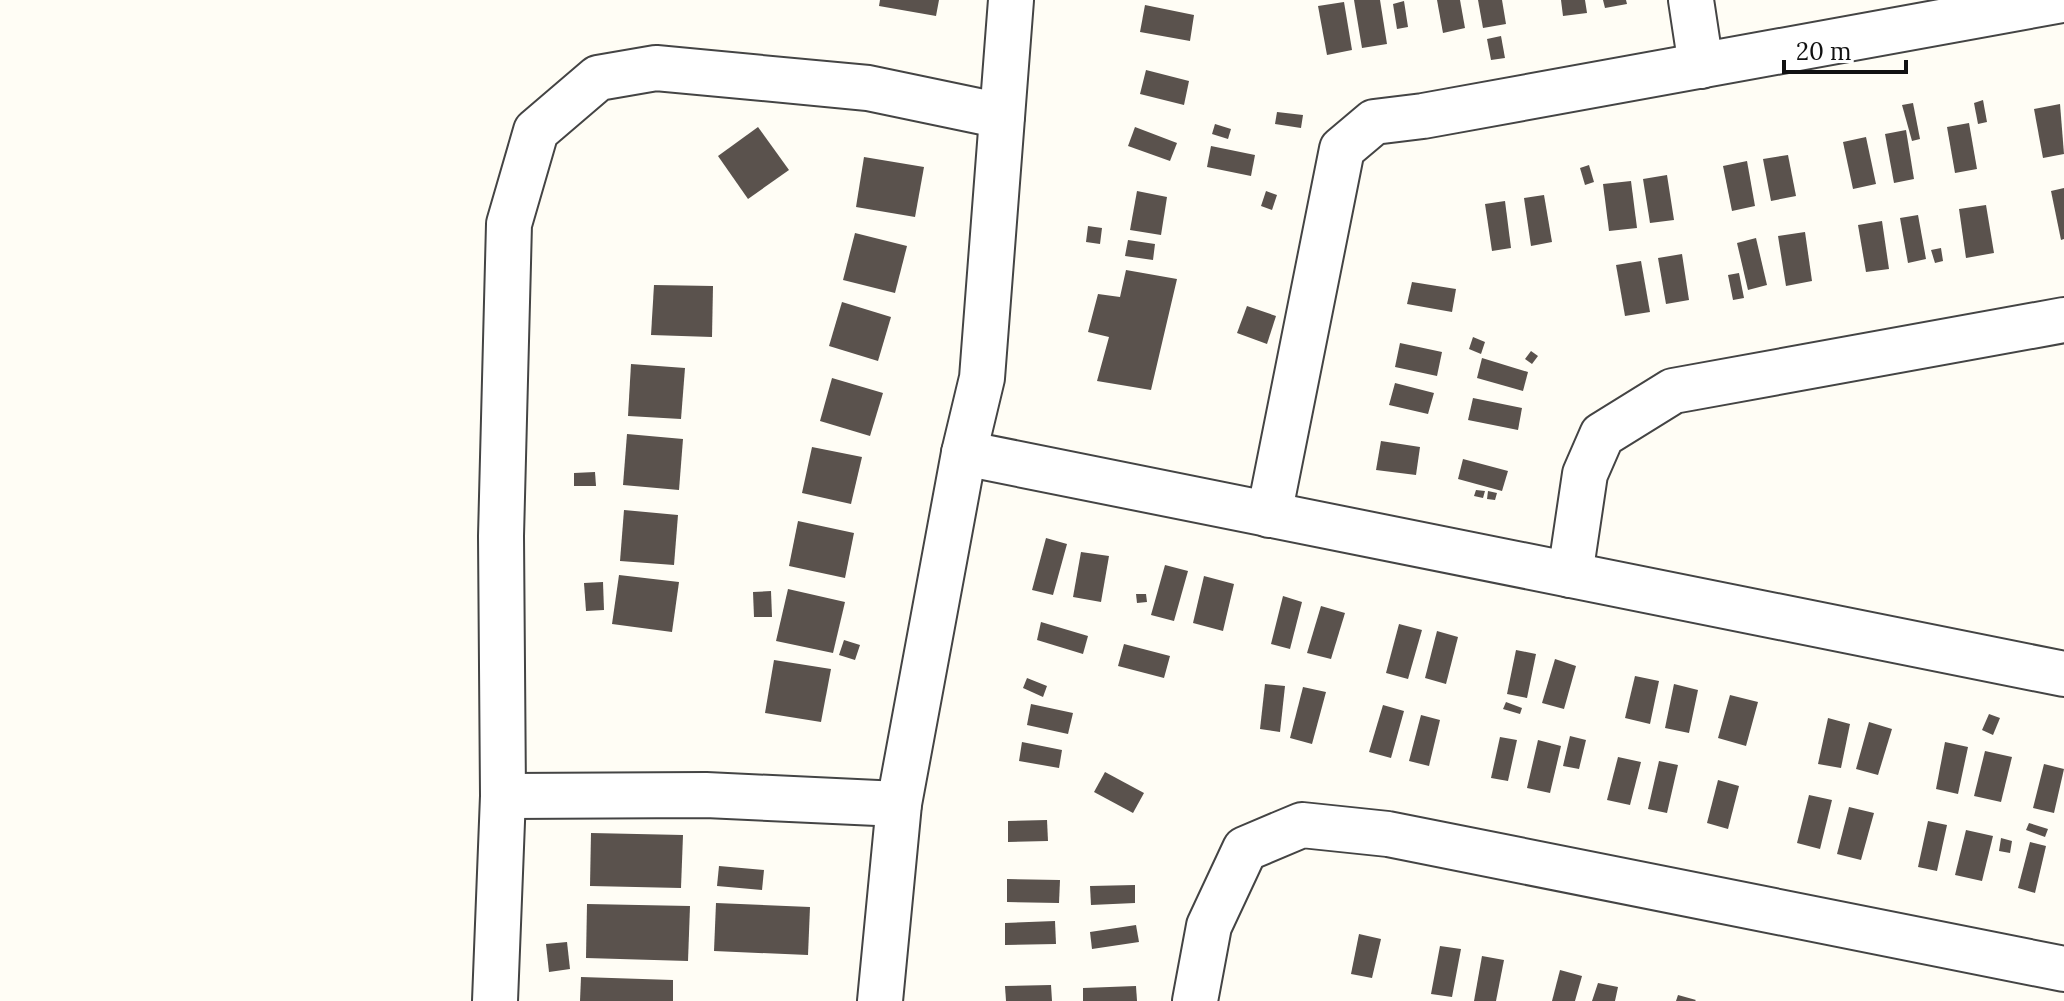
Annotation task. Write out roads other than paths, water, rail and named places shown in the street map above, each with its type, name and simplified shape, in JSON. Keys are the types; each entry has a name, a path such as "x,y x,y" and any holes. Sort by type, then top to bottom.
{"street":[{"path":"880,1001 899,804 964,453 982,378 1011,0"},
{"path":"1691,0 1701,66"},
{"path":"1269,515 1342,149 1374,122 2062,0"},
{"path":"495,1001 503,796 501,536 509,224 536,131 598,78 656,68 868,88 1002,116"},
{"path":"1570,575 1585,474 1602,435 1673,391 2064,320"},
{"path":"964,453 2064,674"},
{"path":"503,796 706,795 899,804"},
{"path":"1195,1001 1209,926 1245,849 1302,825 1388,834 2064,969"}]}
